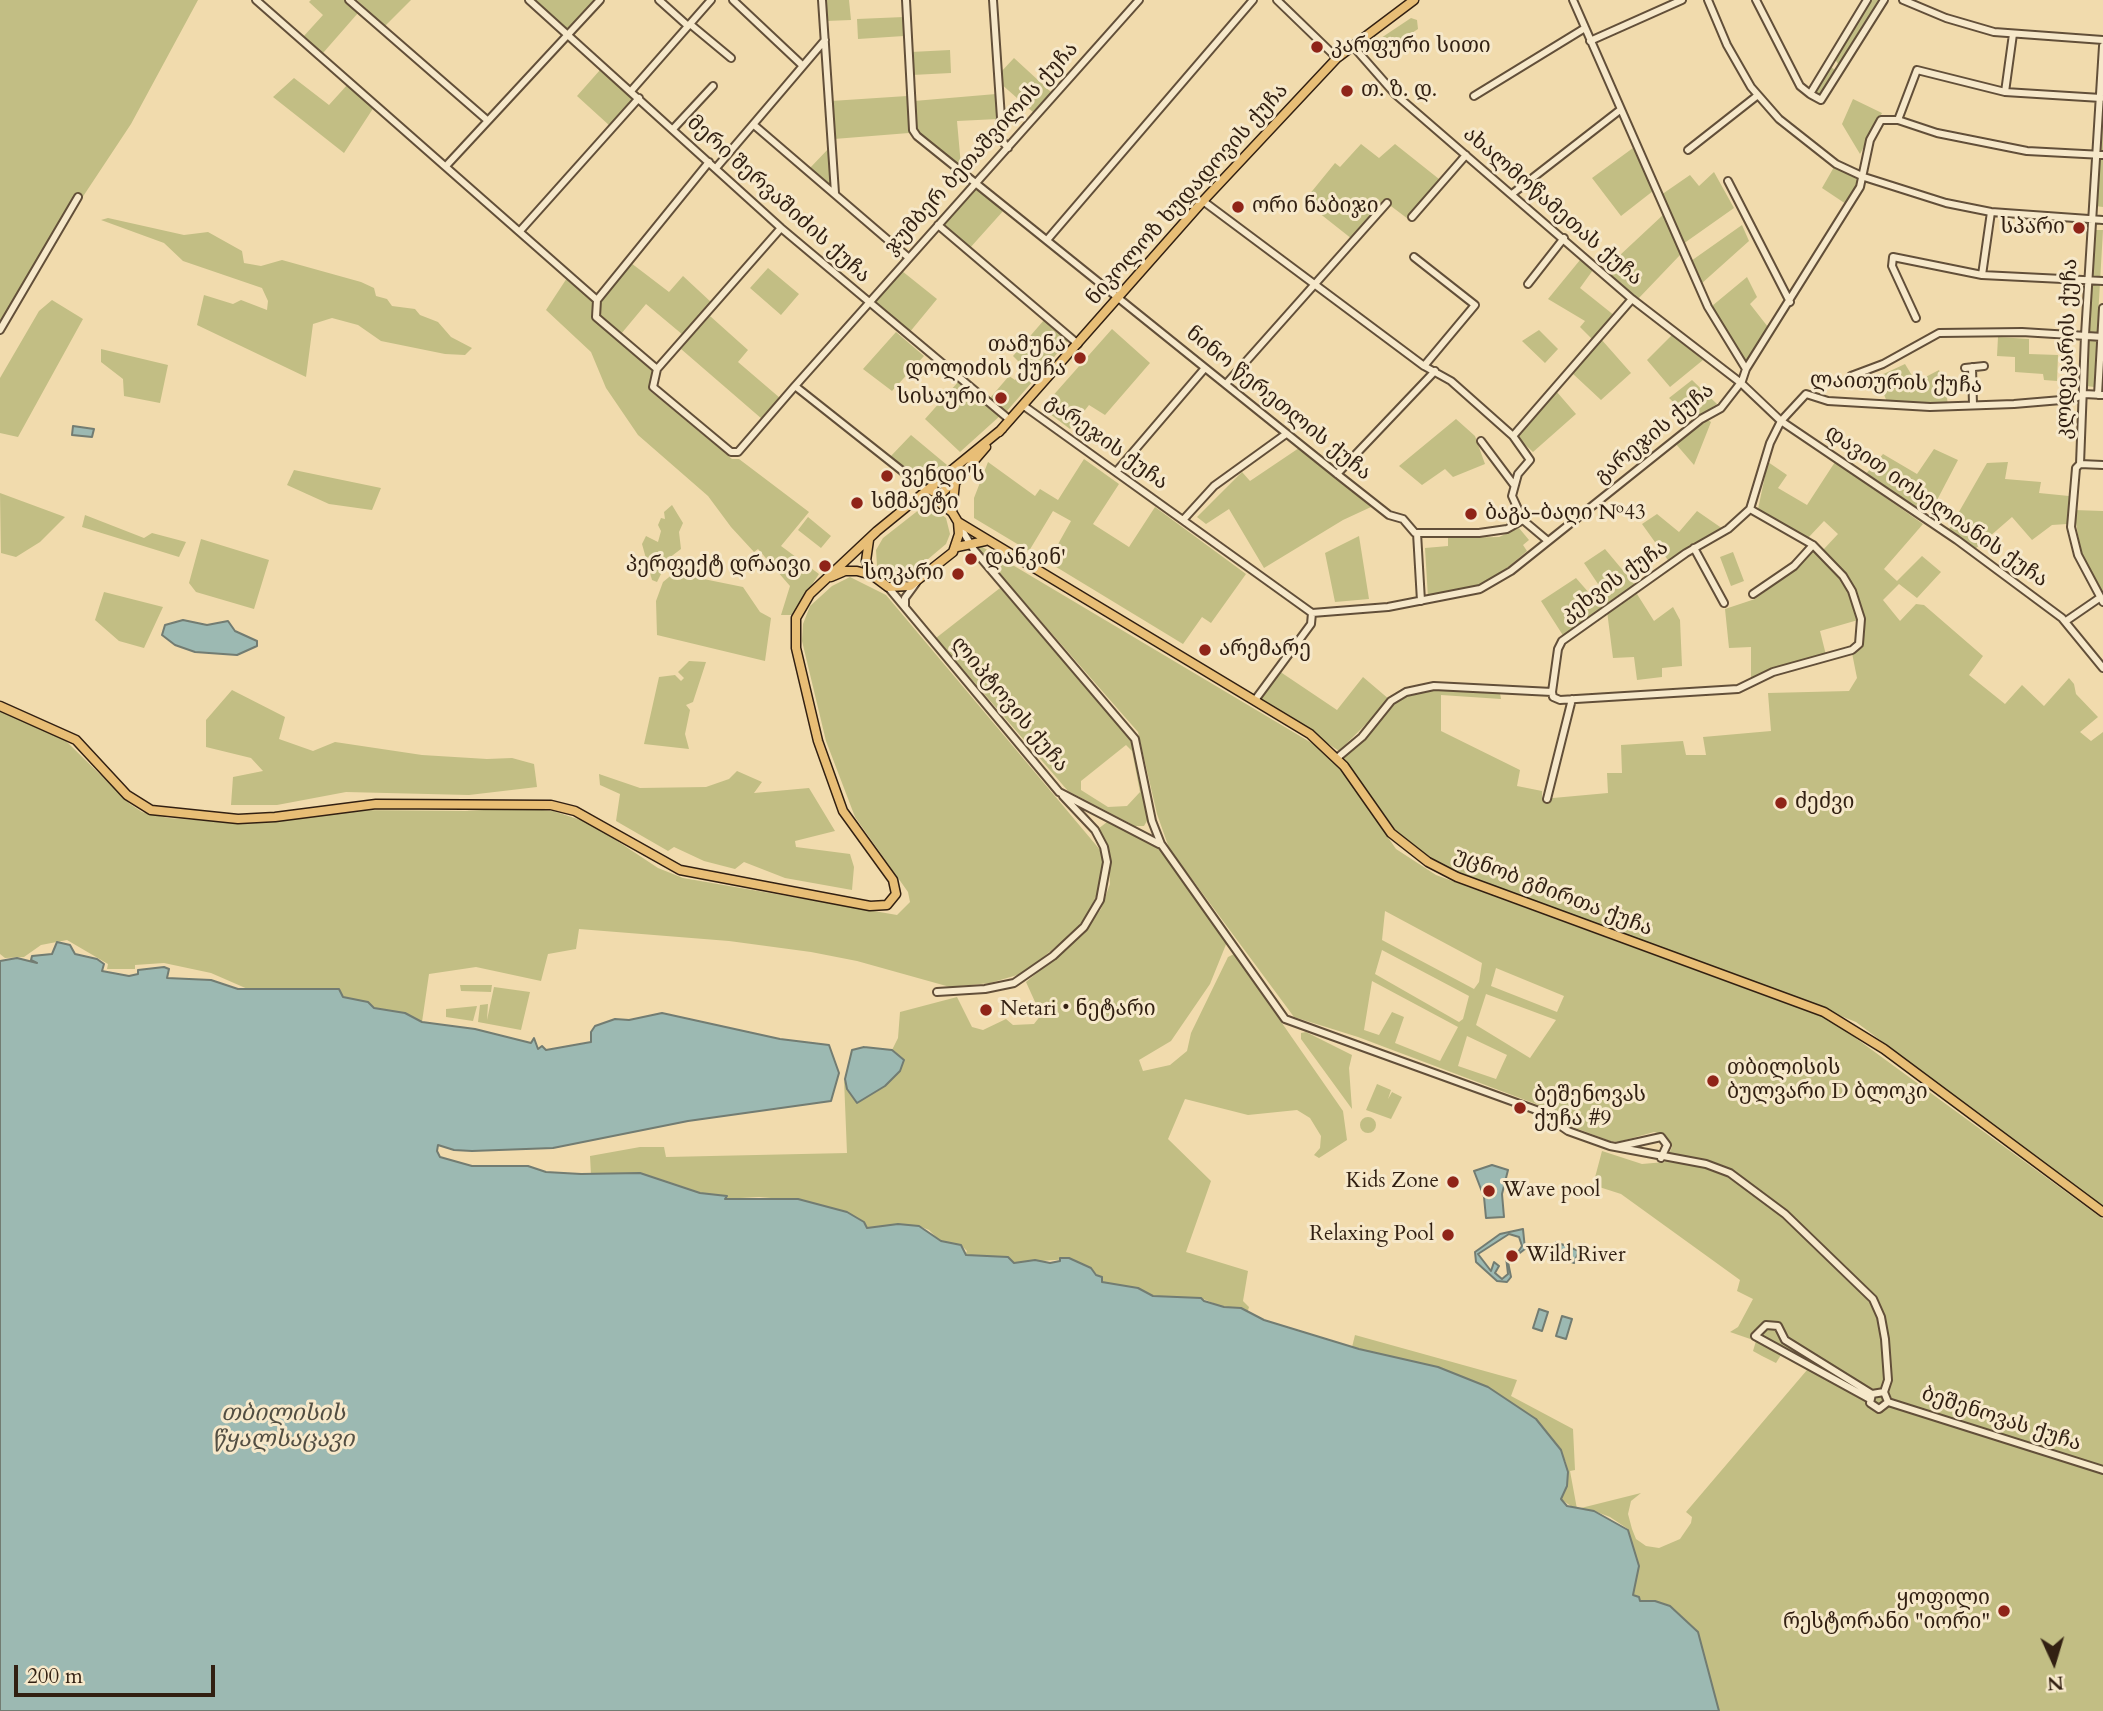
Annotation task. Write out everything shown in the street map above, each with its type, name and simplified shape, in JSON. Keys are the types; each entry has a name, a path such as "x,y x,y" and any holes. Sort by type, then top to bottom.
{"main road":[{"name":"ნიკოლოზ ხუდადოვის ქუჩა","path":"952,512 954,487 960,475 1203,201 1337,58 1414,0"},
{"name":"ნიკოლოზ ხუდადოვის ქუჩა","path":"0,706 76,740 127,795 140,806 162,813 239,819 376,804 551,805 575,811 680,870 870,906 887,905 893,901 896,887 843,811 818,741 796,648 796,618 810,594 870,537 925,489 1002,429"},
{"path":"937,480 932,489 940,495 960,475"},
{"path":"911,501 936,500 952,512 958,522 957,547"},
{"name":"უცნობ გმირთა ქუჩა","path":"958,522 985,541 1310,734 1337,758 1391,833 1428,862 1457,877 1824,1012 1884,1049 2103,1212"},
{"path":"870,537 866,561 872,575"},
{"path":"823,582 845,571 872,575 888,587 910,586 957,547 985,541"}],"street":[{"path":"256,0 597,300"},
{"path":"349,0 487,120"},
{"name":"მერი შერვაშიძის ქუჩა","path":"528,0 781,228 1010,420"},
{"path":"446,166 600,0"},
{"path":"659,0 731,58"},
{"path":"631,91 711,0"},
{"path":"733,0 802,65"},
{"path":"822,0 835,193"},
{"name":"ნინო წერეთლის ქუჩა","path":"906,0 913,130 1118,299 1337,474 1389,514 1403,519 1417,533"},
{"path":"993,0 1001,118 998,136 1008,148"},
{"name":"ჯუმბერ ბეთაშვილის ქუჩა","path":"657,369 653,387 734,454 1139,0"},
{"path":"1047,240 1253,0"},
{"path":"1277,0 1337,58"},
{"path":"1573,0 1708,307 1746,369"},
{"path":"1590,41 1682,0"},
{"path":"1708,0 1727,45 1758,95 1807,144 1836,164 1864,177 1946,203 1991,212 2103,220"},
{"path":"1756,0 1800,86 1821,100 1884,0"},
{"path":"1810,94 1867,0"},
{"path":"1903,0 1969,26 2013,34 2103,40"},
{"path":"1474,96 1585,29"},
{"path":"2005,92 2013,34"},
{"path":"716,168 825,40"},
{"name":"ახალმოწამეთას ქუჩა","path":"1352,45 1395,94 1465,155 1564,237 1632,299 1741,383"},
{"name":"კლდეკარის ქუჩა","path":"2101,600 2078,555 2071,527 2076,468 2080,464 2091,219 2099,155 2103,46"},
{"path":"1898,120 1917,70 2005,92 2101,98"},
{"path":"673,130 713,86"},
{"path":"1688,150 1758,95"},
{"path":"520,231 639,98"},
{"path":"1512,194 1620,110"},
{"path":"1864,177 1870,140 1881,120 1898,120 1988,145 2099,155"},
{"path":"754,125 909,258"},
{"path":"1412,217 1465,155"},
{"path":"709,162 597,300 596,317 657,369 781,228"},
{"name":"გარეჯის ქუჩა","path":"1024,406 1312,614 1421,601 1480,589 1511,570 1701,419 1721,408 1741,383 1746,369 1790,302 1864,177"},
{"path":"1728,181 1790,302"},
{"path":"0,330 78,197"},
{"path":"1203,201 1424,366 1451,381 1513,436 1530,460 1518,474 1512,496 1523,520 1548,541"},
{"path":"1226,384 1387,202"},
{"path":"1982,275 1991,212"},
{"path":"938,225 1078,344"},
{"path":"1528,284 1564,237"},
{"path":"1414,257 1475,304 1424,366"},
{"path":"1916,318 1892,266 1893,257 1982,275 2103,281"},
{"path":"1513,436 1632,299"},
{"name":"კლდეკარის ქუჩა","path":"2101,395 2103,308"},
{"path":"1851,376 1883,364 1939,333 2102,337"},
{"path":"1973,405 1968,368 1984,366"},
{"path":"1116,472 1205,368"},
{"path":"1337,474 1435,371"},
{"name":"დავით იოსელიანის ქუჩა","path":"1741,383 1781,421 1957,540 2066,621 2103,668"},
{"path":"795,386 925,489"},
{"name":"ლაითურის ქუჩა","path":"1781,421 1807,394 1828,401 1850,400 1897,406 2073,400 2084,394 2101,395"},
{"path":"1337,758 1362,737 1391,701 1406,692 1434,686 1552,692 1555,699 1572,699 1738,690 1773,672 1852,650 1860,644 1862,630 1852,591 1843,576 1813,545 1750,509 1760,469 1781,421"},
{"path":"1183,520 1214,486 1286,433"},
{"path":"1480,441 1514,485"},
{"path":"2080,464 2103,465"},
{"name":"კეხვის ქუჩა","path":"1552,692 1558,649 1562,641 1694,548 1728,529 1750,509"},
{"path":"1421,601 1417,533 1479,533 1507,529 1523,520"},
{"path":"958,522 969,544 1135,739 1152,821 1161,844"},
{"path":"1754,594 1794,566 1813,545"},
{"path":"1694,548 1724,603"},
{"path":"909,615 905,598 918,581"},
{"name":"ლიპტოვის ქუჩა","path":"888,587 1059,792 1161,844 1285,1019 1539,1111 1568,1131 1614,1147"},
{"path":"2066,621 2101,600"},
{"path":"1255,700 1311,624 1312,614"},
{"path":"1547,799 1572,699"},
{"path":"937,992 985,989 1014,983 1032,973 1072,939 1089,918 1105,884 1105,855 1095,830 1059,792"},
{"path":"1095,830 1097,820 1108,817"},
{"path":"1139,833 1149,829 1152,821"},
{"path":"1614,1147 1661,1137 1667,1145 1661,1158"},
{"path":"1614,1147 1661,1158 1706,1164 1730,1173 1785,1214 1862,1286 1877,1306 1888,1369 1884,1392 1888,1402"},
{"path":"1871,1396 1785,1340 1778,1326 1766,1325 1755,1336 1871,1396 1884,1392"},
{"name":"ბეშენოვას ქუჩა","path":"1871,1396 1876,1409 1882,1409 1888,1402 2103,1470"}],"shaded area":[{"path":"0,0 198,0 131,124 82,198 74,197 0,322"},
{"path":"344,0 358,13 323,53 303,37 323,15 309,2"},
{"path":"357,0 411,0 385,26"},
{"path":"532,0 597,0 566,32"},
{"path":"827,0 849,0 851,20 826,21"},
{"path":"1870,0 1881,0 1842,63 1838,64 1835,59"},
{"path":"904,17 904,36 858,39 857,19"},
{"path":"1411,18 1417,20 1418,29 1389,48 1385,47 1381,38"},
{"path":"950,50 951,73 912,75 911,52"},
{"path":"1014,58 1052,93 1034,113 1000,83 1000,73"},
{"path":"1830,66 1836,71 1821,95 1815,95 1814,92"},
{"path":"2103,67 2103,207 2095,206"},
{"path":"600,70 633,99 610,126 577,96"},
{"path":"294,78 329,105 348,84 374,107 344,153 273,97"},
{"path":"996,94 998,119 957,121 961,166 915,131 914,101"},
{"path":"907,96 909,133 834,139 831,101"},
{"path":"1853,99 1882,113 1860,154 1842,124"},
{"path":"1361,144 1379,158 1395,144 1439,179 1408,219 1383,200 1352,239 1304,201 1335,163 1340,167"},
{"path":"830,147 832,188 809,169"},
{"path":"1633,148 1653,191 1621,216 1592,178"},
{"path":"1834,167 1857,178 1858,183 1846,204 1822,188"},
{"path":"1714,172 1734,208 1683,244 1661,195 1690,175 1699,186"},
{"path":"976,188 1004,210 969,249 943,226"},
{"path":"1664,214 1681,254 1638,299 1604,270"},
{"path":"108,218 184,235 208,232 242,251 244,263 261,266 282,260 361,282 374,288 376,296 387,299 392,306 415,309 420,315 438,322 451,337 472,348 465,355 445,354 381,341 358,325 332,318 313,324 306,377 197,325 204,295 233,304 241,300 267,310 268,301 262,288 183,261 164,243 101,220"},
{"path":"1742,225 1749,241 1701,284 1691,261"},
{"path":"2094,230 2103,230 2094,387 2086,386"},
{"path":"1580,260 1593,270 1580,288 1615,316 1594,341 1580,327 1585,321 1548,299"},
{"path":"631,263 669,292 683,276 712,303 683,335 646,304 621,334 598,314 598,304"},
{"path":"768,268 799,294 781,315 750,288"},
{"path":"902,271 937,299 909,333 872,303"},
{"path":"1747,277 1757,297 1750,304 1768,327 1746,364 1727,336 1712,306"},
{"path":"567,278 595,301 594,318 653,369 649,390 732,459 739,459 809,512 781,546 819,574 792,615 781,615 790,586 758,549 754,552 731,527 708,496 638,435 606,388 591,352 546,310"},
{"path":"52,300 83,319 18,437 0,433 0,378 39,311"},
{"path":"710,316 748,350 738,362 780,398 762,419 681,349"},
{"path":"1044,320 1068,341 1006,412 990,398 1009,376 1015,380 1026,369 1013,356"},
{"path":"1112,329 1150,363 1105,415 1089,405 1070,429 1042,408"},
{"path":"1539,330 1558,349 1545,363 1522,341"},
{"path":"896,332 924,356 892,391 863,369"},
{"path":"1672,335 1703,360 1670,387 1647,360"},
{"path":"1998,337 2029,339 2029,354 2058,355 2057,381 2044,380 2043,374 2015,372 2015,357 1997,356"},
{"path":"1601,339 1631,373 1601,400 1572,373"},
{"path":"101,349 168,365 160,403 124,396 123,379 101,362"},
{"path":"1905,364 1916,382 1939,370 1948,405 1887,402 1877,377"},
{"path":"1692,380 1717,404 1693,421 1669,398"},
{"path":"958,382 1001,415 960,452 925,419"},
{"path":"1556,391 1576,414 1533,452 1518,438 1519,433"},
{"path":"1456,419 1475,436 1485,464 1453,477 1445,469 1422,485 1399,466"},
{"path":"1708,420 1711,422 1694,465 1675,443"},
{"path":"911,435 947,465 925,486 890,457"},
{"path":"1299,448 1371,507 1343,520 1264,568 1229,509 1206,524 1197,517 1242,472 1250,481"},
{"path":"1934,449 1958,460 1936,502 1931,498 1922,514 1865,475 1883,454 1917,474"},
{"path":"1084,459 1119,484 1093,524 1129,547 1155,507 1246,574 1211,623 1202,617 1183,644 1048,562 1071,521 1053,511 1029,551 974,518 974,498 988,462 1035,496 1040,489 1058,500"},
{"path":"1768,462 1787,475 1778,488 1807,505 1835,462 1923,524 1884,569 1897,581 1922,556 1941,572 1917,598 1899,584 1883,600 1900,621 1916,604 1924,605 1983,656 1969,675 2005,704 2022,685 2044,706 2069,678 2074,684 2076,694 2098,717 2080,732 2091,741 2103,732 2103,1207 1856,1022 1738,975 1476,881 1437,863 1396,831 1343,757 1392,703 1406,695 1432,690 1488,690 1500,693 1501,699 1441,695 1441,731 1520,770 1517,786 1542,791 1542,799 1608,793 1607,773 1622,773 1621,745 1683,741 1686,755 1706,755 1703,737 1771,731 1768,693 1849,691 1857,678 1852,653 1862,646 1865,630 1852,584 1823,550 1838,534 1824,521 1808,538 1758,509"},
{"path":"2008,462 2005,479 2041,482 2039,493 2069,496 2067,524 2052,525 2032,540 2012,517 1974,550 1948,531 1987,463"},
{"path":"294,470 381,488 372,510 329,504 287,485"},
{"path":"0,493 65,517 40,542 16,557 1,553"},
{"path":"672,505 683,523 679,532 681,549 669,558 657,582 652,580 642,544 646,536 658,542 661,531 658,525 661,518 665,519 664,512"},
{"path":"920,509 936,510 946,518 950,534 946,544 908,576 889,577 877,566 876,550 883,538"},
{"path":"2074,510 2103,511 2103,599 2081,554"},
{"path":"1697,511 1723,529 1670,563 1642,524 1657,514 1679,532"},
{"path":"85,515 144,538 152,533 186,542 179,557 82,527"},
{"path":"808,517 831,536 821,548 798,530"},
{"path":"1519,528 1529,540 1523,545 1527,551 1494,579 1479,587 1428,598 1425,548 1448,546 1448,538 1499,537"},
{"path":"1359,536 1369,599 1335,602 1325,553"},
{"path":"201,539 269,560 254,609 196,592 189,583"},
{"path":"979,545 1315,745 1340,768 1396,849 1436,875 1831,1020 2103,1219 2103,1711 1719,1711 1698,1632 1670,1606 1655,1601 1639,1601 1632,1595 1639,1566 1628,1529 1610,1517 1594,1511 1575,1509 1561,1499 1553,1498 1568,1481 1566,1462 1536,1419 1488,1387 1438,1367 1352,1347 1355,1335 1517,1380 1511,1396 1573,1429 1575,1470 1570,1471 1577,1509 1641,1493 1631,1501 1628,1514 1632,1529 1636,1539 1646,1546 1659,1548 1680,1539 1691,1523 1692,1517 1686,1512 1807,1370 1781,1355 1776,1363 1753,1351 1756,1341 1730,1332 1738,1327 1753,1299 1737,1291 1740,1280 1621,1194 1593,1185 1602,1151 1642,1164 1665,1162 1672,1147 1665,1135 1654,1132 1618,1142 1610,1141 1565,1124 1557,1112 1358,1037 1294,1017 1169,848 1157,814 1138,732 977,548","holes":["1385,911 1482,963 1479,982 1474,989 1382,940","1382,950 1469,996 1463,1019 1459,1022 1375,974","1496,968 1564,996 1557,1012 1491,986","1372,981 1458,1027 1440,1061 1395,1043 1404,1017 1392,1012 1379,1035 1364,1030","1486,994 1556,1020 1530,1058 1476,1025","1467,1036 1507,1055 1496,1079 1458,1066"]},
{"path":"1605,549 1636,586 1564,637 1541,601 1576,578 1590,594 1600,587 1584,563"},
{"path":"1813,549 1848,587 1858,620 1820,631 1826,655 1751,679 1751,647 1729,648 1725,609 1755,599 1795,569"},
{"path":"1733,552 1744,581 1731,586 1720,557"},
{"path":"674,573 743,587 760,612 771,618 765,661 657,635 656,601 663,582"},
{"path":"850,577 886,595 1101,851 1103,863 1099,890 1089,911 1076,930 1024,973 990,983 950,987 857,961 811,952 729,941 579,929 576,949 548,954 541,981 476,967 429,974 422,1022 405,1013 374,1008 368,1002 342,997 334,989 250,990 211,973 164,963 135,965 135,969 107,969 108,964 67,940 41,945 24,957 5,958 0,954 0,710 66,741 130,804 142,812 168,818 238,823 353,810 465,811 521,808 553,811 590,823 658,868 683,878 897,915 910,902 908,892 855,817 826,741 802,641 803,624 810,606 832,586"},
{"path":"1000,588 1131,739 1148,819 1144,826 1135,826 1068,791 936,638","holes":["1126,745 1132,751 1140,792 1127,806 1108,807 1081,790 1081,781"]},
{"path":"104,592 163,607 144,648 119,641 95,620"},
{"path":"1637,594 1654,621 1673,607 1680,620 1682,666 1662,668 1662,677 1637,680 1634,657 1613,658 1607,611"},
{"path":"689,661 706,662 693,702 686,705 690,710 685,734 689,749 644,744 659,677 675,675 681,681 684,678 678,672"},
{"path":"1279,671 1337,710 1363,677 1390,700 1339,751 1261,699"},
{"path":"232,690 285,717 279,739 313,751 335,742 422,755 512,758 534,764 537,787 469,795 346,792 277,805 231,805 233,777 263,771 251,758 206,747 206,720"},
{"path":"737,771 762,782 754,793 809,788 835,831 795,841 796,847 850,854 854,867 852,890 785,878 744,862 735,869 704,861 674,847 668,851 616,821 620,794 600,785 599,774 640,788 706,787 729,779"},
{"path":"1107,822 1159,848 1227,942 1210,984 1171,1041 1139,1060 1143,1071 1170,1065 1187,1051 1191,1033 1228,957 1234,954 1343,1111 1347,1140 1319,1158 1314,1155 1320,1148 1321,1136 1310,1118 1297,1110 1248,1115 1185,1099 1168,1139 1211,1181 1186,1252 1248,1271 1243,1301 1249,1307 1247,1314 1241,1308 1223,1307 1201,1298 1153,1296 1138,1288 1101,1282 1085,1265 1067,1260 1069,1259 1014,1263 1007,1257 965,1255 967,1251 961,1245 940,1241 929,1230 919,1226 898,1224 866,1228 863,1222 847,1212 807,1201 759,1197 722,1199 727,1196 700,1193 640,1173 591,1175 590,1156 640,1147 664,1147 666,1157 847,1153 844,1079 847,1089 904,1060 892,1050 898,1038 900,1012 957,997 972,1027 983,1030 1006,1019 1013,1025 1034,1024 1041,1015 1026,982 1082,935 1101,909 1110,884 1107,846 1098,829"},
{"path":"460,985 492,985 491,992 461,991"},
{"path":"494,987 530,992 521,1030 478,1022 480,1005 488,1004 487,1020"},
{"path":"477,1006 473,1021 446,1017 446,1009"},
{"path":"1306,1032 1352,1055 1349,1068 1352,1109 1301,1039 1301,1033"},
{"path":"1377,1084 1391,1090 1388,1099 1392,1092 1402,1097 1391,1119 1366,1110"},
{"path":"1368,1117 1374,1119 1374,1131 1368,1133 1362,1131 1360,1125 1362,1119"}],"water":[{"path":"73,426 94,429 92,437 72,435"},
{"path":"183,620 207,625 228,621 235,631 257,641 257,646 237,655 195,652 175,645 162,635 165,625"},
{"name":"თბილისის წყალსაცავი","path":"57,942 70,945 75,954 97,959 104,964 102,971 129,976 138,974 138,970 164,967 169,969 167,978 211,980 238,989 339,989 343,997 368,1002 374,1008 405,1013 422,1022 475,1029 531,1043 534,1038 538,1049 542,1046 546,1050 591,1042 591,1032 595,1026 615,1019 629,1020 662,1013 780,1039 829,1045 839,1073 831,1101 688,1121 553,1148 472,1151 454,1150 438,1145 437,1151 440,1157 472,1166 528,1166 546,1172 581,1174 640,1173 700,1193 727,1196 725,1199 798,1199 847,1212 864,1222 867,1228 898,1224 919,1226 941,1241 961,1245 966,1255 1008,1257 1014,1263 1035,1260 1050,1263 1060,1261 1060,1258 1069,1258 1091,1268 1096,1275 1102,1277 1102,1282 1138,1288 1153,1296 1201,1298 1224,1307 1241,1308 1264,1320 1359,1349 1438,1367 1488,1387 1536,1419 1561,1450 1568,1472 1567,1486 1561,1499 1567,1506 1594,1511 1628,1530 1639,1566 1633,1595 1639,1597 1640,1601 1655,1601 1670,1606 1698,1632 1719,1711 0,1711 0,961 17,958 37,963 31,960 32,956 52,954"},
{"path":"864,1047 892,1050 904,1060 900,1071 885,1086 857,1103 847,1089 845,1079 852,1050"},
{"name":"Wave pool","path":"1492,1165 1508,1170 1502,1194 1504,1217 1486,1218 1484,1197 1474,1171"},
{"name":"Wild River","path":"1523,1229 1525,1249 1508,1262 1511,1277 1507,1282 1497,1281 1476,1262 1475,1252 1500,1234","holes":["1509,1234 1519,1237 1522,1246 1518,1252 1506,1257 1508,1274 1502,1279 1495,1273 1499,1266 1494,1262 1491,1271 1478,1254"]},
{"path":"1556,1242 1579,1251 1574,1263 1552,1254"},
{"path":"1539,1309 1548,1312 1542,1331 1533,1328"},
{"path":"1562,1316 1572,1319 1566,1339 1556,1336"}],"place":[{"name":"კარფური სითი","path":"1317,47"},
{"name":"თ. ზ. დ.","path":"1347,91"},
{"name":"ორი ნაბიჯი","path":"1238,207"},
{"name":"სპარი","path":"2079,228"},
{"name":"თამუნა დოლიძის ქუჩა","path":"1080,358"},
{"name":"სისაური","path":"1001,398"},
{"name":"ვენდი'ს","path":"887,476"},
{"name":"სმმაეტი","path":"857,503"},
{"name":"ბაგა-ბაღი №43","path":"1471,514"},
{"name":"დანკინ'","path":"971,559"},
{"name":"პერფექტ დრაივი","path":"825,566"},
{"name":"სოკარი","path":"958,574"},
{"name":"არემარე","path":"1205,650"},
{"name":"ძეძვი","path":"1781,803"},
{"name":"Netari • ნეტარი","path":"986,1010"},
{"name":"თბილისის ბულვარი D ბლოკი","path":"1713,1081"},
{"name":"ბეშენოვას ქუჩა #9","path":"1520,1108"},
{"name":"Kids Zone","path":"1453,1182"},
{"name":"Wave pool","path":"1489,1191"},
{"name":"Relaxing Pool","path":"1448,1235"},
{"name":"Wild River","path":"1512,1256"},
{"name":"ყოფილი რესტორანი \"იორი\"","path":"2004,1611"}]}
